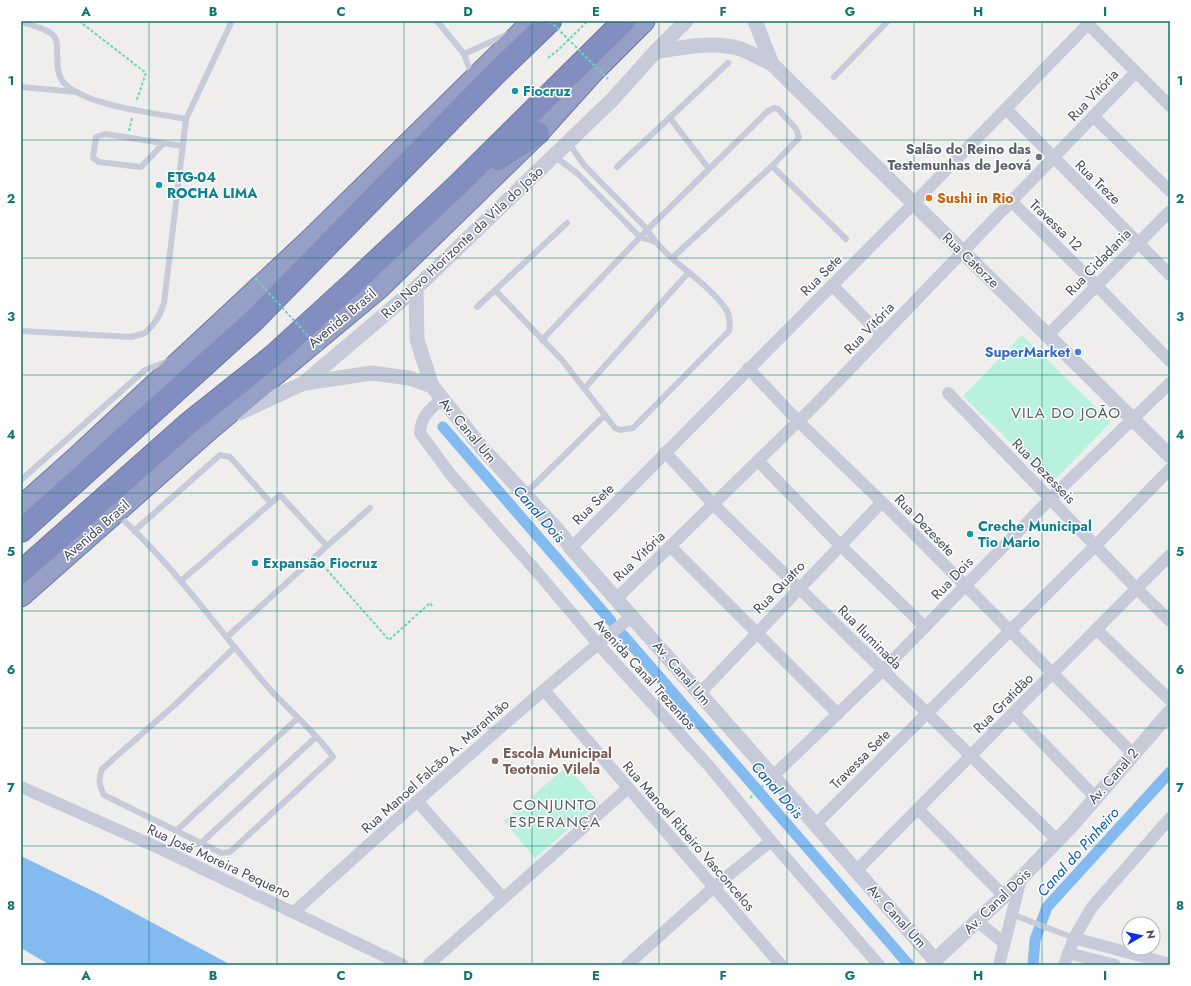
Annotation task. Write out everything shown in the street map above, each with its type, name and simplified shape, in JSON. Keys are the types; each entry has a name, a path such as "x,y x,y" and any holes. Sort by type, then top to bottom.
{"highway":[{"path":"21,531 252,321 494,75 550,21"},
{"name":"Avenida Brasil","path":"21,572 188,424 272,357 457,186 624,21"},
{"name":"Avenida Brasil","path":"21,596 86,544 152,486 211,428 378,288 538,133 593,72 644,21"},
{"path":"21,507 78,456 310,240 530,24"},
{"path":"457,186 538,133"}],"street":[{"name":"Rua Novo Horizonte da Vila do João","path":"211,428 250,407 304,383 416,288 612,100 655,52 686,21"},
{"name":"Rua Catorze","path":"755,21 772,64"},
{"path":"1090,23 1170,106"},
{"name":"Rua Sete","path":"570,548 913,204 1090,23"},
{"name":"Rua Catorze","path":"655,52 687,46 724,46 741,50 772,64 1170,456"},
{"name":"Rua Vitória","path":"617,598 758,461 882,336 1136,72"},
{"name":"Rua Treze","path":"1006,109 1170,275"},
{"path":"1093,116 1170,191"},
{"name":"Travessa 12","path":"1012,202 1170,361"},
{"name":"Rua Cidadania","path":"1048,335 1170,211"},
{"path":"832,285 882,336"},
{"path":"416,288 417,340 432,386"},
{"name":"Rua Dezesete","path":"748,368 798,421 882,502 964,587 1010,630 1133,754"},
{"path":"304,383 372,374 409,378 432,386"},
{"name":"Rua Dois","path":"768,781 882,671 1050,499 1170,383"},
{"name":"Av. Canal Um","path":"432,386 482,448 562,535 570,548 617,598 700,693 768,781 815,825 937,962"},
{"name":"Rua Dezesseis","path":"948,393 1136,588 1170,621"},
{"name":"Avenida Canal Trezentos","path":"442,399 425,413 421,423 420,433 424,440 451,474 598,644 709,766 771,841 879,965"},
{"name":"Rua Iluminada","path":"665,452 713,504 800,587 882,671 1057,840"},
{"path":"758,461 840,545 925,627"},
{"name":"Travessa Sete","path":"815,825 1096,545 1170,469"},
{"name":"Rua Quatro","path":"700,693 882,502"},
{"path":"670,546 838,714"},
{"name":"Rua Gratidão","path":"856,871 1014,714 1170,555"},
{"name":"Rua Manoel Falcão A. Maranhão","path":"294,912 417,801 544,690 632,616"},
{"path":"1096,629 1170,700"},
{"name":"Rua Manoel Ribeiro Vasconcelos","path":"544,690 781,965"},
{"name":"Av. Canal 2","path":"1057,840 1170,712"},
{"path":"1014,714 1095,797"},
{"name":"Rua José Moreira Pequeno","path":"21,787 161,849 403,965"},
{"path":"428,965 628,788"},
{"path":"417,801 503,898"},
{"path":"918,809 1004,896"},
{"path":"1064,965 1074,938 1092,907 1170,818"},
{"name":"Av. Canal Dois","path":"937,962 1004,896 1057,840"},
{"path":"627,965 714,887 771,841"},
{"path":"999,965 1021,878"},
{"path":"977,921 1004,943"},
{"path":"1074,938 1170,964"},
{"path":"1068,953 1115,965"}],"lane":[{"path":"21,331 118,337 139,336 151,327 159,316 164,303 186,119 232,21"},
{"path":"437,21 464,54 473,79"},
{"path":"834,77 888,21"},
{"path":"21,22 53,35 58,43 57,68 64,82 77,92 101,103 186,119"},
{"path":"464,54 530,24"},
{"path":"617,167 728,63"},
{"path":"21,87 77,92"},
{"path":"542,340 647,229 768,112 774,108 778,109 796,129 799,137 772,166 672,258"},
{"path":"670,118 709,169"},
{"path":"163,144 141,167 99,162 93,158 96,137 100,134 182,146"},
{"path":"496,291 562,360 615,428 620,430 634,428 729,331 730,324 725,308 689,272 655,242 647,229 584,165 568,141"},
{"path":"554,155 577,173 640,237 655,242"},
{"path":"772,166 846,240"},
{"path":"477,307 496,291 567,223"},
{"path":"584,389 689,272"},
{"path":"21,480 145,370 159,363 185,356"},
{"path":"524,495 605,415"},
{"path":"134,531 220,455 230,457 271,503"},
{"path":"181,581 280,495 327,546"},
{"path":"227,637 370,508"},
{"path":"115,523 126,513"},
{"path":"121,518 181,581 267,686 333,756 333,759 230,852 221,853 104,795 100,786 99,776 102,769 178,702 235,647"},
{"path":"176,831 298,718"},
{"path":"201,843 316,737"},
{"path":"1011,914 1033,924 1074,938"}],"path":[{"path":"79,21 146,73 134,109 128,137"},
{"path":"550,21 608,79"},
{"path":"548,58 588,21"},
{"path":"255,278 321,350"},
{"path":"315,557 389,640 430,603 433,607"},
{"path":"751,797 768,781"}],"green space":[{"path":"1022,335 1111,422 1052,483 963,396"},
{"path":"567,766 599,803 535,858 504,821"}],"water":[{"path":"21,856 99,894 231,965 50,965 21,948"}],"waterway":[{"name":"Canal Dois","path":"443,427 611,621"},
{"name":"Canal Dois","path":"623,635 909,965"},
{"name":"Canal do Pinheiro","path":"1033,965 1035,940 1047,907 1170,772"}],"place":[{"name":"Fiocruz","path":"515,91"},
{"name":"Salão do Reino das Testemunhas de Jeová","path":"1039,157"},
{"name":"ETG-04 ROCHA LIMA","path":"159,185"},
{"name":"Sushi in Rio","path":"929,198"},
{"name":"SuperMarket","path":"1078,352"},
{"name":"Creche Municipal Tio Mario","path":"970,534"},
{"name":"Expansão Fiocruz","path":"255,563"},
{"name":"Escola Municipal Teotonio Vilela","path":"495,761"}],"district":[{"name":"VILA DO JOÃO","path":"1066,413"},
{"name":"CONJUNTO ESPERANÇA","path":"555,814"}]}
